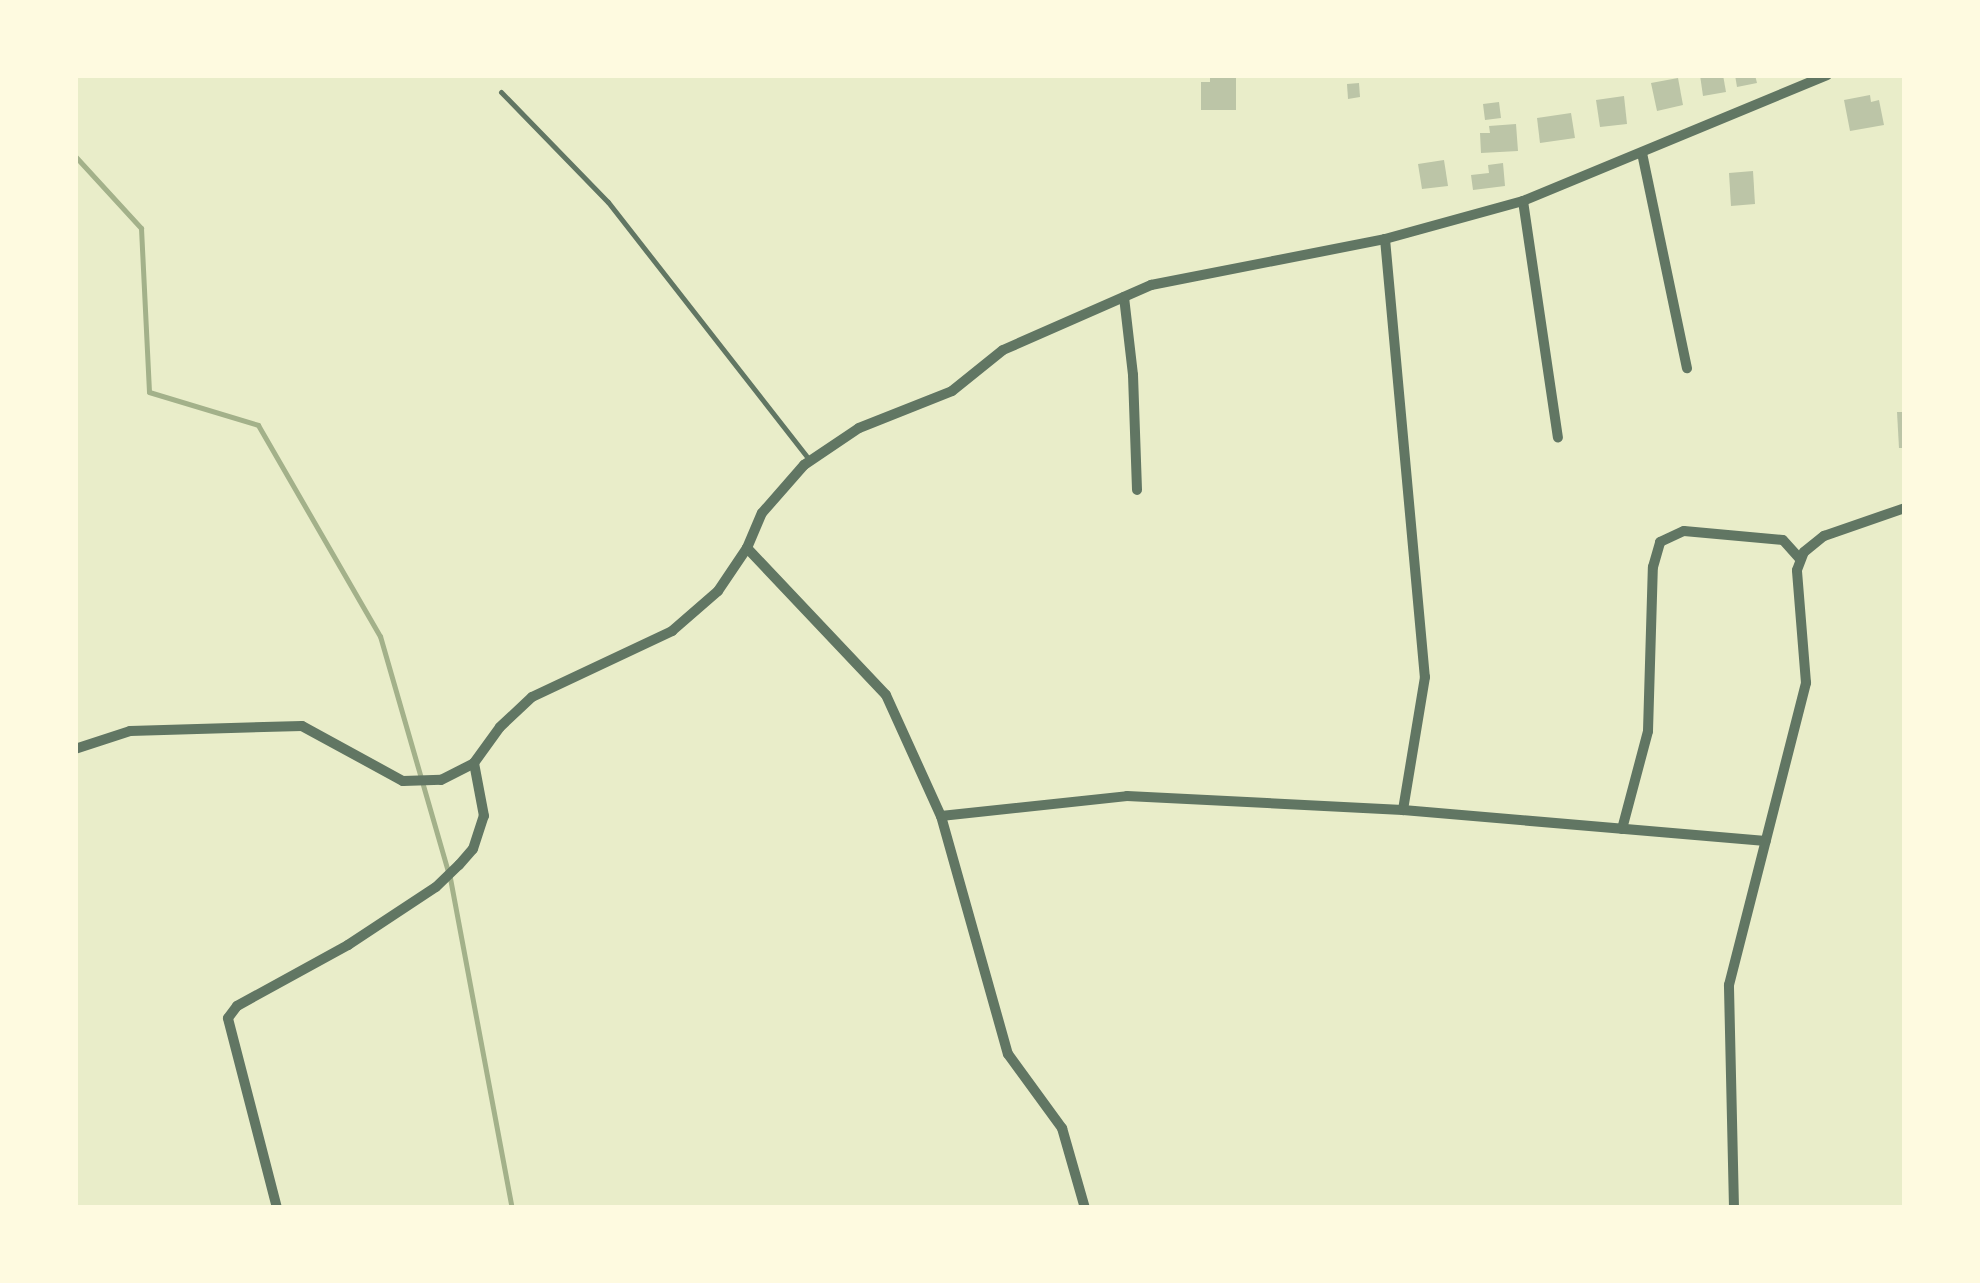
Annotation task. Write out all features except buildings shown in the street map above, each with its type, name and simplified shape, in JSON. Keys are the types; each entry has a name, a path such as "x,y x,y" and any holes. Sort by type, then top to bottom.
{"street":[{"path":"75,748 130,731 302,726 403,781 442,780 474,762 500,728 532,697 672,631 718,592 747,548 762,513 810,461 858,428 952,391 1002,350 1150,284 1385,239 1523,201 1827,75"},
{"path":"1642,152 1687,368"},
{"path":"1523,201 1558,437"},
{"path":"1385,239 1425,677 1403,810"},
{"path":"1124,296 1134,375 1137,490"},
{"path":"1734,1208 1728,985 1806,683 1796,583 1800,560 1809,546 1824,536 1905,508"},
{"path":"1622,828 1648,731 1652,567 1660,542 1684,531 1783,540 1800,560"},
{"path":"747,548 886,695 940,816 1008,1054 1062,1128 1085,1208"},
{"path":"277,1208 228,1018 238,1006 326,958 436,887 459,865 473,848 484,816 474,762"},
{"path":"940,816 1127,796 1292,808 1403,810 1766,841"}],"lane":[{"path":"501,92 608,202 810,461"}],"waterway":[{"path":"75,156 141,228 149,392 258,425 380,636 450,878 512,1208"}]}
